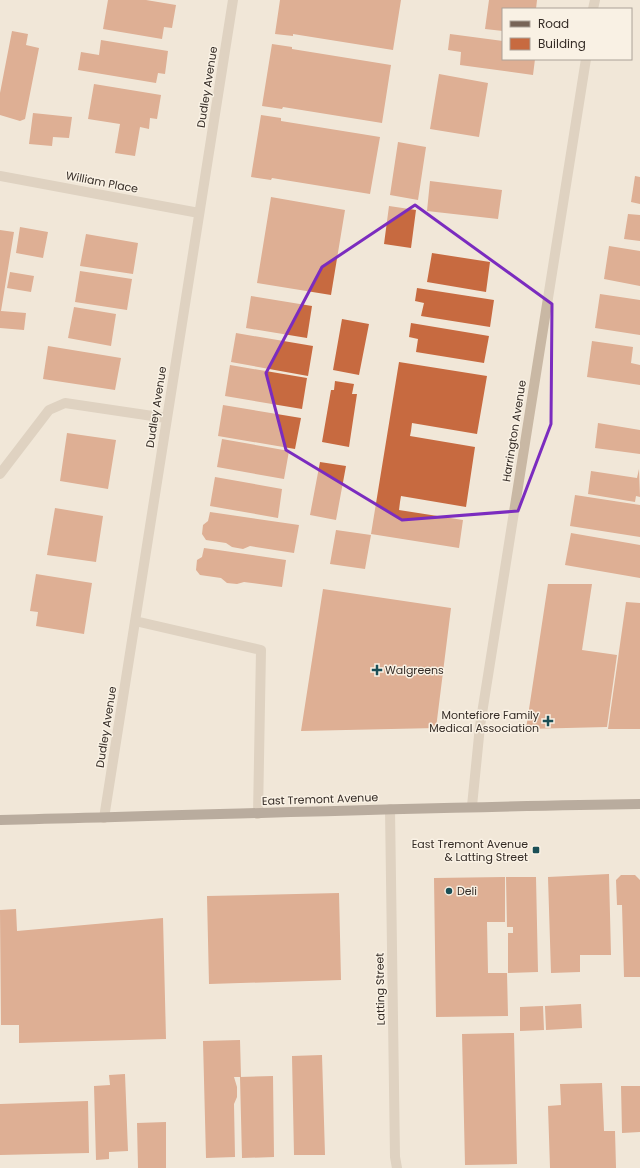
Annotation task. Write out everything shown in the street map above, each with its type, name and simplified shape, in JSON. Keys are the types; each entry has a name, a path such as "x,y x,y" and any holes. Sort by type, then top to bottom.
{"main road":[{"name":"East Tremont Avenue","path":"0,820 258,814 472,806 640,804"}],"street":[{"name":"Dudley Avenue","path":"104,818 233,0"},
{"name":"Harrington Avenue","path":"472,806 480,726 586,60"},
{"name":"William Place","path":"0,176 199,213"},
{"path":"0,474 49,410 65,403 166,418"},
{"path":"135,621 261,650 258,814"},
{"name":"Latting Street","path":"390,809 395,1157 397,1168"}],"highlighted area":[{"path":"415,205 552,304 551,424 518,511 402,520 286,450 266,373 322,267"}],"building":[{"path":"108,0 146,0 176,5 172,28 164,27 162,39 103,29"},
{"path":"280,0 401,0 393,50 293,34 293,36 275,34"},
{"path":"489,0 537,0 536,8 502,8 502,31 485,29"},
{"path":"12,31 28,34 26,45 39,48 25,119 20,121 0,115 0,93"},
{"path":"450,34 502,41 502,60 535,60 533,75 460,65 461,52 448,50"},
{"path":"101,40 168,51 165,74 158,73 156,83 78,70 81,52 99,55"},
{"path":"272,44 292,47 292,49 391,65 382,123 283,107 282,109 262,106"},
{"path":"439,74 488,83 479,137 430,129"},
{"path":"94,84 161,95 157,119 150,118 149,129 140,127 135,156 115,153 120,124 88,119"},
{"path":"33,113 72,117 69,138 53,137 52,146 29,144"},
{"path":"261,115 281,118 281,121 380,137 370,194 272,178 271,180 251,177"},
{"path":"398,142 426,147 418,200 390,195"},
{"path":"635,176 640,177 640,204 631,202"},
{"path":"430,181 502,190 498,219 427,211"},
{"path":"271,197 345,210 331,295 257,283"},
{"path":"389,206 416,210 411,248 384,244"},
{"path":"628,214 640,215 640,241 624,239"},
{"path":"20,227 48,232 43,258 16,253"},
{"path":"0,230 14,232 1,311 26,313 24,330 0,328"},
{"path":"86,234 138,243 133,274 80,266"},
{"path":"609,246 640,251 640,286 604,279"},
{"path":"432,253 490,262 486,292 427,282"},
{"path":"80,271 132,279 127,310 75,302"},
{"path":"10,272 34,276 31,292 7,288"},
{"path":"417,288 494,300 490,327 421,316 424,303 415,301"},
{"path":"600,294 640,300 640,335 595,328"},
{"path":"251,296 312,306 307,338 246,328"},
{"path":"74,307 116,314 111,346 68,338"},
{"path":"342,319 369,324 359,375 333,370"},
{"path":"411,323 489,336 484,363 416,352 418,339 409,337"},
{"path":"236,333 313,346 308,376 231,362"},
{"path":"592,341 633,347 631,363 640,365 640,385 587,377"},
{"path":"48,346 121,358 115,390 43,379"},
{"path":"399,362 487,376 477,434 412,423 410,436 475,447 466,507 401,496 400,502 399,510 463,520 459,548 371,534"},
{"path":"230,365 307,378 302,409 225,396"},
{"path":"335,381 354,384 352,394 357,394 349,447 322,442 331,390 334,390"},
{"path":"223,405 301,418 295,449 218,436"},
{"path":"598,423 640,430 640,454 595,448"},
{"path":"67,433 116,440 108,489 60,481"},
{"path":"222,439 289,451 284,479 217,467"},
{"path":"320,462 346,466 336,520 310,515"},
{"path":"639,469 640,497 636,496 635,502 588,494 591,471 637,478"},
{"path":"215,477 282,489 278,518 210,506"},
{"path":"575,495 640,505 640,537 570,526"},
{"path":"55,508 103,516 96,562 47,555"},
{"path":"210,512 299,525 294,553 250,546 243,549 232,547 226,543 206,540 202,534 203,525 208,521"},
{"path":"336,530 371,535 365,569 330,564"},
{"path":"571,533 640,545 640,578 565,565"},
{"path":"204,548 286,560 282,587 244,582 237,584 227,583 221,578 200,575 196,570 197,560 202,557"},
{"path":"36,574 92,583 84,634 36,626 38,612 30,611"},
{"path":"548,584 592,584 582,650 617,655 607,727 526,729"},
{"name":"Walgreens","path":"323,589 451,608 436,728 301,731"},
{"path":"626,602 640,603 640,729 608,729"},
{"path":"609,874 611,955 580,955 580,972 551,973 548,877"},
{"path":"621,875 635,875 640,880 640,977 624,977 622,905 617,905 616,880"},
{"path":"505,877 505,922 487,922 488,973 507,973 508,1016 436,1017 434,878"},
{"path":"506,877 536,877 538,972 508,973 508,933 513,933 513,927 507,927"},
{"path":"339,893 341,980 209,984 207,896"},
{"path":"16,909 17,931 163,918 166,1039 19,1043 19,1025 1,1025 0,910"},
{"path":"581,1004 582,1028 546,1030 545,1006"},
{"path":"543,1006 544,1030 520,1031 520,1007"},
{"path":"514,1033 517,1164 465,1165 462,1034"},
{"path":"240,1040 241,1077 234,1077 237,1087 237,1097 234,1104 235,1157 206,1158 203,1041"},
{"path":"322,1055 325,1155 294,1155 292,1056"},
{"path":"125,1074 128,1151 109,1152 109,1159 96,1160 94,1086 110,1085 109,1075"},
{"path":"273,1076 274,1157 242,1158 240,1077"},
{"path":"602,1083 604,1131 615,1131 616,1168 550,1168 548,1106 561,1105 560,1084"},
{"path":"621,1086 640,1086 640,1132 622,1133"},
{"path":"88,1101 89,1153 0,1155 0,1104"},
{"path":"166,1122 166,1168 138,1168 137,1123"}],"place":[{"name":"Walgreens","path":"377,670"},
{"name":"Montefiore Family Medical Association","path":"548,721"},
{"name":"East Tremont Avenue & Latting Street","path":"536,850"},
{"name":"Deli","path":"449,891"}]}
